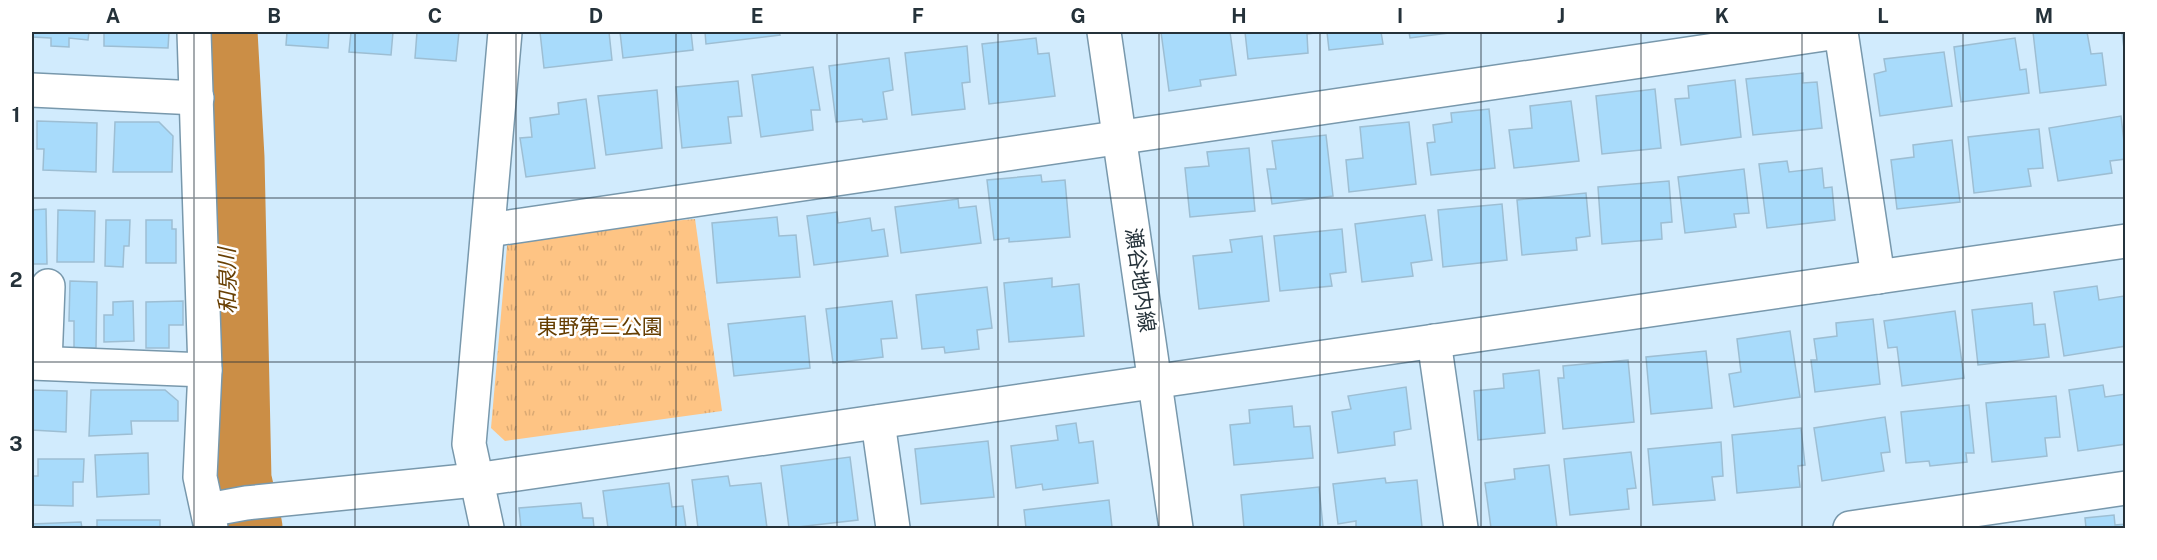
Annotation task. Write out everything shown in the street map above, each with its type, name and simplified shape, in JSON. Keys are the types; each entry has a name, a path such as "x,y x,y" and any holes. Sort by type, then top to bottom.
{"street":[{"path":"194,32 205,370 200,477 223,512 475,480 2126,241"},
{"path":"487,528 469,444 505,32"},
{"name":"瀬谷地内線","path":"1104,32 1176,528"},
{"path":"489,230 1840,32 1878,277"},
{"path":"32,90 197,98"},
{"path":"48,286 38,363 205,370"},
{"path":"1434,341 1461,528"},
{"path":"878,422 893,528"},
{"path":"1850,528 2126,488"}],"green space":[{"name":"東野第三公園","path":"695,219 722,411 505,441 491,428 508,235"}],"building":[{"path":"32,32 89,32 88,40 69,38 69,47 51,46 51,38 32,37"},
{"path":"104,32 169,32 168,48 104,46"},
{"path":"287,32 329,32 328,48 286,45"},
{"path":"351,32 393,32 391,55 349,52"},
{"path":"417,32 459,32 456,61 415,58"},
{"path":"540,32 609,32 612,60 544,68"},
{"path":"620,32 691,32 693,50 623,58"},
{"path":"705,32 779,32 780,35 706,44"},
{"path":"1161,32 1230,32 1236,75 1200,80 1201,86 1169,91"},
{"path":"1245,32 1314,33 1307,34 1308,53 1248,59"},
{"path":"1327,32 1381,32 1383,44 1329,50"},
{"path":"1409,32 1457,32 1410,38"},
{"path":"2033,32 2087,32 2091,54 2102,53 2106,85 2040,93"},
{"path":"2122,32 2126,32 2126,66"},
{"path":"1036,38 1038,54 1049,53 1055,96 989,104 982,44"},
{"path":"2015,38 2020,70 2026,69 2029,93 1961,102 1954,47"},
{"path":"967,46 970,82 962,83 965,109 912,115 905,53"},
{"path":"1944,52 1952,106 1880,116 1874,74 1886,71 1884,59"},
{"path":"889,58 893,90 883,92 887,119 836,122 829,66"},
{"path":"813,67 820,110 811,110 813,130 761,137 752,75"},
{"path":"1803,73 1803,83 1817,82 1822,128 1753,135 1746,79"},
{"path":"1735,80 1741,137 1681,145 1675,99 1689,98 1688,86"},
{"path":"738,81 742,116 728,117 731,143 682,148 676,87"},
{"path":"1655,89 1661,148 1602,154 1596,96"},
{"path":"657,90 662,148 606,155 598,96"},
{"path":"586,99 595,168 526,177 520,138 532,137 530,118 559,114 558,103"},
{"path":"1571,101 1579,161 1514,168 1509,130 1532,128 1530,106"},
{"path":"1489,109 1495,168 1431,175 1427,143 1435,142 1433,125 1452,122 1451,113"},
{"path":"2121,116 2126,159 2110,161 2112,173 2058,181 2049,128"},
{"path":"37,121 97,123 96,172 43,170 44,149 37,149"},
{"path":"115,122 159,122 173,136 172,172 113,172"},
{"path":"1409,122 1416,184 1349,192 1346,160 1363,158 1360,127"},
{"path":"2039,129 2043,168 2028,169 2031,186 1974,193 1968,137"},
{"path":"1326,135 1333,196 1272,204 1267,169 1276,169 1272,141"},
{"path":"1952,140 1960,202 1897,209 1891,160 1914,157 1913,145"},
{"path":"1249,148 1255,211 1190,217 1185,168 1209,166 1207,152"},
{"path":"1787,161 1789,172 1822,168 1824,188 1832,187 1835,220 1767,228 1759,164"},
{"path":"1744,169 1749,213 1734,214 1736,227 1685,233 1678,177"},
{"path":"1041,175 1042,182 1065,180 1070,237 1009,242 1009,238 994,240 987,180"},
{"path":"1669,181 1672,222 1661,223 1662,239 1602,244 1598,187"},
{"path":"1586,193 1590,236 1576,238 1577,250 1522,255 1517,200"},
{"path":"958,199 959,208 976,206 981,243 901,253 895,207"},
{"path":"1502,204 1507,260 1443,267 1438,210"},
{"path":"46,209 47,264 32,264 32,210"},
{"path":"58,210 95,211 94,262 57,262"},
{"path":"837,212 838,223 870,218 872,231 884,229 888,256 814,265 807,216"},
{"path":"1425,215 1432,260 1411,263 1413,276 1362,282 1355,224"},
{"path":"777,217 779,236 796,235 800,277 717,283 712,223"},
{"path":"106,220 130,220 129,246 124,246 123,267 105,266"},
{"path":"146,220 172,220 172,229 176,229 176,263 146,263"},
{"path":"1342,229 1346,272 1330,274 1332,286 1280,291 1274,236"},
{"path":"1262,236 1269,301 1199,309 1193,256 1232,252 1230,240"},
{"path":"1052,278 1052,287 1079,284 1084,336 1009,342 1004,283"},
{"path":"70,281 97,282 96,348 74,348 74,321 69,321"},
{"path":"2097,286 2099,300 2124,296 2126,346 2064,356 2054,292"},
{"path":"987,287 992,328 977,330 979,349 945,353 944,347 922,349 916,295"},
{"path":"133,301 134,341 104,342 104,315 113,315 113,302"},
{"path":"183,301 183,325 169,325 169,348 146,348 146,302"},
{"path":"892,301 897,338 881,339 883,357 833,363 826,309"},
{"path":"2032,303 2034,325 2045,324 2049,357 1978,365 1972,310"},
{"path":"1955,311 1964,378 1902,386 1897,347 1888,348 1884,321"},
{"path":"805,316 810,368 734,376 728,324"},
{"path":"1873,319 1880,384 1815,392 1811,360 1817,360 1814,339 1837,336 1836,323"},
{"path":"1790,331 1800,397 1734,407 1729,374 1741,372 1737,339"},
{"path":"1706,351 1712,408 1651,414 1646,357"},
{"path":"1628,360 1634,422 1563,429 1558,378 1564,378 1563,366"},
{"path":"1539,370 1545,433 1478,440 1474,391 1504,388 1503,374"},
{"path":"2103,385 2105,397 2126,394 2126,444 2078,451 2069,390"},
{"path":"1406,387 1411,429 1394,432 1395,445 1338,453 1332,412 1351,409 1348,396"},
{"path":"32,390 67,391 66,432 32,430"},
{"path":"91,390 165,390 178,401 178,421 131,421 132,434 89,436"},
{"path":"2056,396 2060,437 2045,438 2047,456 1992,462 1986,403"},
{"path":"1969,405 1974,453 1966,453 1967,462 1930,466 1929,461 1906,463 1901,412"},
{"path":"1292,406 1294,427 1310,426 1313,458 1234,465 1230,425 1250,423 1249,410"},
{"path":"1885,417 1890,452 1881,453 1884,471 1822,481 1814,428"},
{"path":"1076,423 1079,443 1093,441 1098,483 1043,490 1042,484 1016,488 1011,446 1058,440 1056,426"},
{"path":"1801,428 1805,465 1798,466 1800,487 1737,493 1732,435"},
{"path":"988,441 994,497 921,504 915,449"},
{"path":"1721,442 1723,476 1712,477 1715,500 1653,505 1648,449"},
{"path":"1631,452 1636,488 1627,489 1629,509 1570,515 1564,459"},
{"path":"148,453 149,494 97,497 95,455"},
{"path":"850,457 858,520 789,528 781,466"},
{"path":"38,459 84,459 83,482 73,482 73,506 32,505 32,476 38,476"},
{"path":"1549,465 1557,528 1491,528 1485,483 1515,479 1514,469"},
{"path":"728,476 730,486 761,483 767,528 698,528 692,480"},
{"path":"1385,478 1386,483 1417,480 1422,527 1356,528 1356,521 1338,524 1333,484"},
{"path":"669,483 672,507 683,506 686,528 608,528 603,491"},
{"path":"1319,487 1323,527 1244,528 1241,495"},
{"path":"1109,500 1112,527 1026,528 1024,510"},
{"path":"581,503 583,518 593,518 594,528 521,528 519,508"},
{"path":"2114,515 2115,525 2126,524 2126,528 2086,528 2085,518"},
{"path":"97,520 160,520 160,528 97,528"},
{"path":"81,522 82,528 32,528 32,524"}],"waterway":[{"name":"和泉川","path":"217,32 224,158 231,480 242,528"}]}
